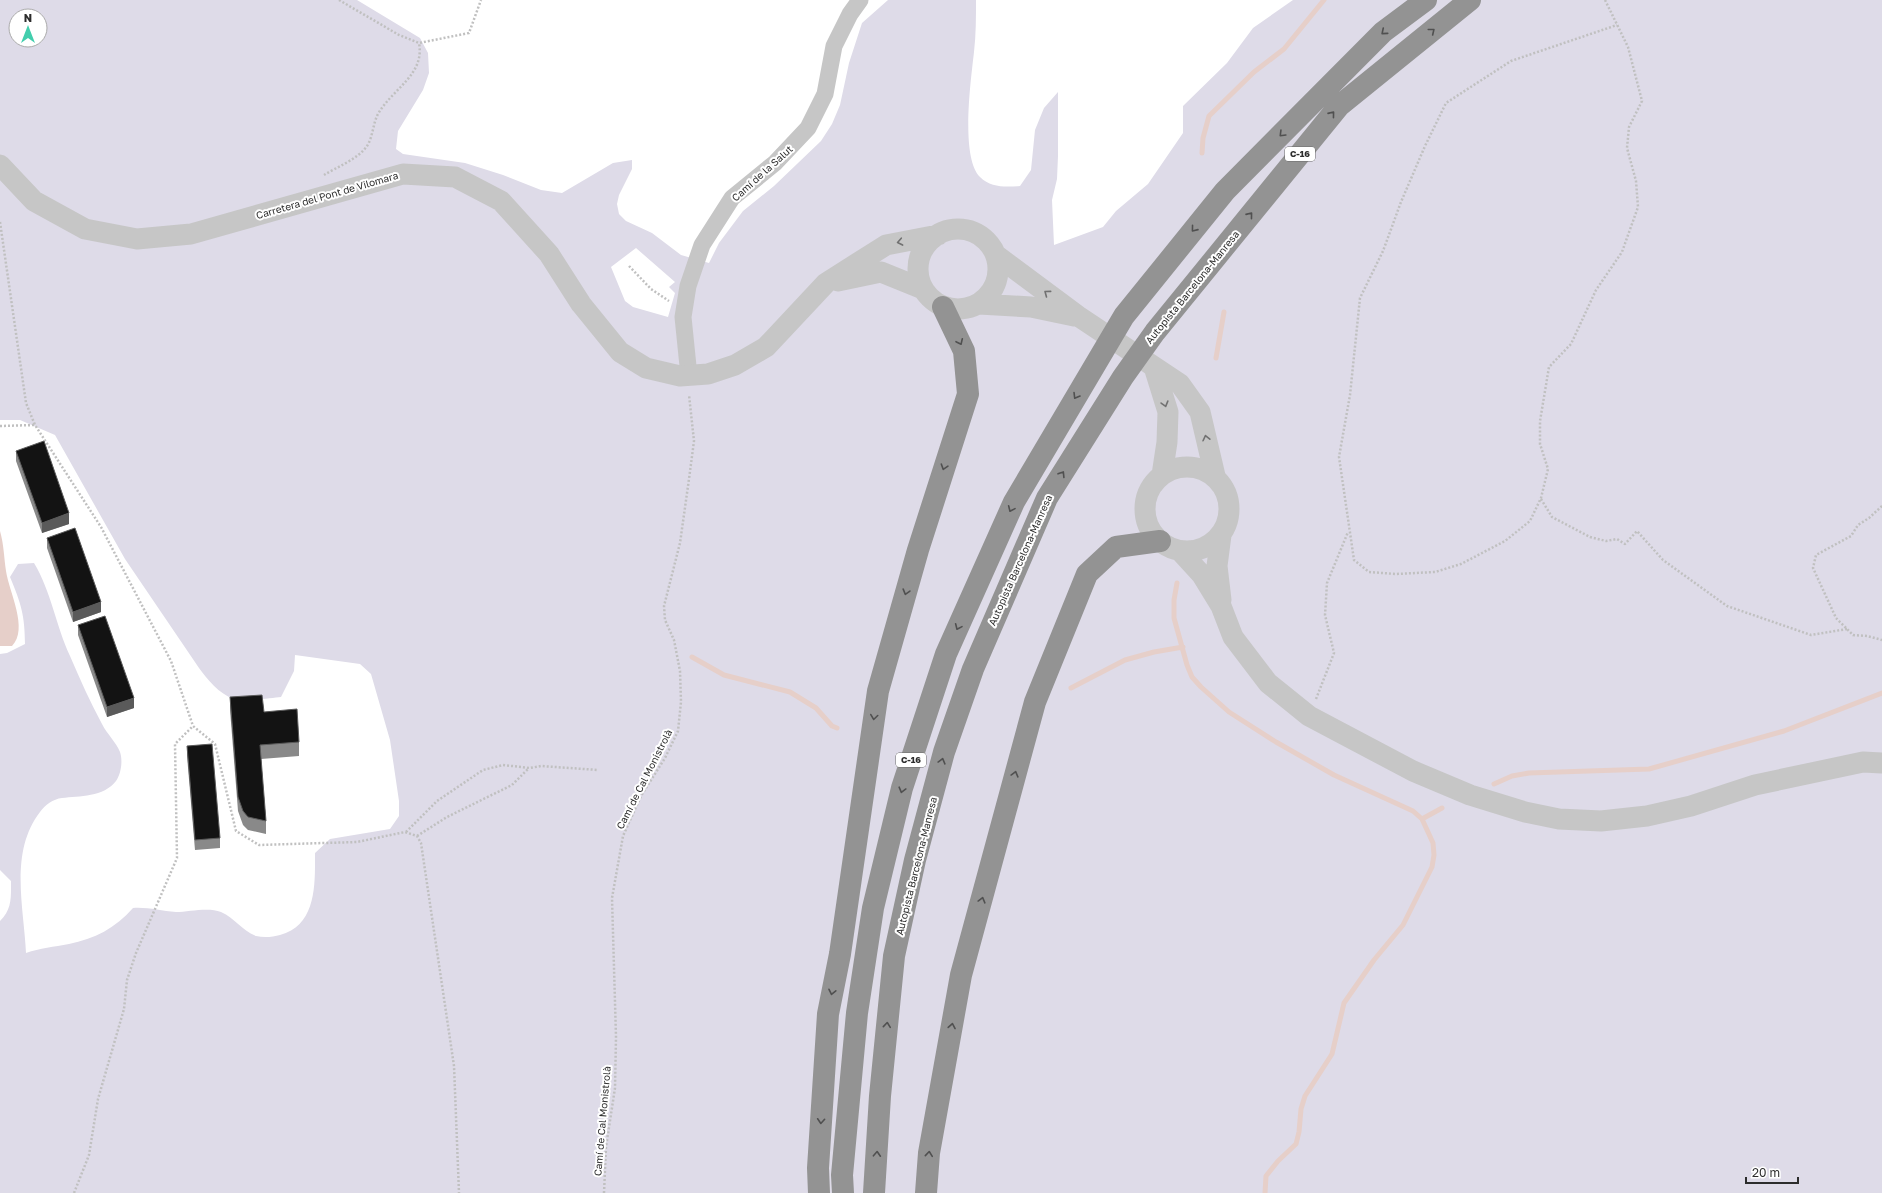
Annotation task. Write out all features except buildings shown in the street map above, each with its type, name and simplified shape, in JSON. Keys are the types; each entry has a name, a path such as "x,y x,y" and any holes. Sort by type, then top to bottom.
{"highway":[{"name":"C-16","path":"843,1193 842,1175 857,1013 873,908 902,788 946,654 1014,502 1124,316 1225,191 1383,32 1426,0"},
{"name":"Autopista Barcelona-Manresa","path":"874,1193 880,1096 894,956 915,860 944,752 973,669 1047,498 1123,377 1155,332 1339,106 1470,0"},
{"path":"819,1193 818,1168 828,1014 840,954 878,691 918,550 968,394 964,351 943,307"},
{"path":"926,1193 929,1152 961,975 1035,702 1087,574 1116,548 1160,541"}],"street":[{"name":"Camí de la Salut","path":"689,376 683,317 684,306 688,286 702,246 732,198 776,163 808,128 825,94 834,46 850,14 860,0"},
{"name":"Carretera del Pont de Vilomara","path":"0,164 34,201 85,229 137,240 191,234 402,174 455,178 501,201 549,254 581,304 620,352 646,368 680,376 708,374 735,365 766,346 826,283 886,245 938,235"},
{"path":"996,255 998,268 996,282 990,295 979,304 962,310 943,307 932,300 923,289 918,274 919,259 926,245 938,235 954,229 971,231 986,241 996,255 1078,316 1180,384 1200,412 1215,476"},
{"path":"826,283 881,272 923,289"},
{"path":"979,304 1031,308 1078,316"},
{"path":"1154,367 1168,412 1167,442 1162,474"},
{"path":"1221,606 1217,566 1221,535 1228,521 1230,505 1225,489 1215,476 1207,471 1189,466 1175,468 1162,474 1149,489 1144,508 1148,526 1160,541 1180,551 1202,575 1221,606 1233,637 1268,683 1309,716 1413,771 1470,795 1525,812 1559,819 1601,821 1647,816 1692,806 1770,781 1863,762 1882,763"},
{"path":"1180,551 1203,549 1221,535"}],"path":[{"path":"340,0 399,34 419,42 469,33 481,0"},
{"path":"1605,0 1628,47 1642,101 1629,127 1626,148 1636,181 1638,207 1622,252 1596,290 1571,344 1549,367 1540,421 1540,444 1548,469 1541,498 1530,521 1505,541 1461,564 1435,572 1396,574 1369,572 1354,560 1348,532 1339,457 1350,395 1360,298 1383,251 1401,202 1425,146 1446,103 1511,62 1617,25"},
{"path":"314,199 314,182 356,155 367,145 378,115 392,94 414,74 421,54 419,42"},
{"path":"0,222 26,403 34,425 101,526 171,661 193,726 215,744 236,831 260,844 357,842 405,832 417,836 421,842 454,1066 459,1193"},
{"path":"629,266 651,289 667,299 684,306"},
{"name":"Camí de Cal Monistrolà","path":"604,1193 606,1147 615,1088 616,1037 612,898 623,836 641,796 665,758 678,731 681,702 680,672 674,640 665,620 664,606 680,543 694,441 689,400 689,376"},
{"path":"0,426 34,425"},
{"path":"1541,498 1552,517 1590,537 1606,541 1618,539 1625,544 1637,531 1663,560 1727,606 1812,635 1847,629"},
{"path":"1882,506 1869,518 1858,525 1852,536 1816,555 1813,568 1836,618 1853,635 1867,636 1882,640"},
{"path":"1309,716 1334,653 1325,615 1327,583 1348,532"},
{"path":"74,1193 89,1155 98,1099 124,1009 127,980 136,953 177,858 175,744 193,726"},
{"path":"405,832 437,802 483,770 502,765 530,768 541,766 598,770"},
{"path":"417,836 448,817 512,785 530,768"}],"shaded area":[{"path":"0,0 357,0 420,38 428,53 429,73 423,90 398,131 396,149 403,154 465,163 503,175 541,190 562,193 613,163 632,160 632,169 619,195 617,204 619,214 626,221 652,233 681,255 709,263 719,243 743,211 774,186 821,141 832,124 840,105 849,63 862,23 888,0 976,0 975,39 968,117 970,153 974,167 984,181 994,185 1020,186 1031,170 1035,130 1044,108 1058,92 1057,179 1052,200 1054,245 1103,227 1116,211 1148,184 1183,133 1183,106 1227,63 1253,28 1293,0 1882,0 1882,1193 0,1193 0,921 9,908 11,898 11,881 0,870 0,654 7,653 25,644 22,610 10,577 18,564 34,563 40,574 65,645 89,699 106,731 118,748 121,759 119,775 111,786 91,795 62,798 52,801 42,809 30,828 24,845 21,862 21,899 26,953 78,942 96,936 112,927 133,908 176,912 204,910 216,911 230,917 246,931 256,936 268,937 280,935 292,930 301,922 307,913 314,890 315,853 330,839 390,829 399,816 399,801 390,740 371,674 360,664 295,655 294,671 281,697 257,700 238,700 223,694 199,668 125,559 55,435 20,420 0,420","holes":["636,248 675,282 669,287 675,293 668,317 633,307 625,301 611,267"]},
{"path":"0,531 6,571 18,620 19,630 17,639 12,646 0,646"}],"waterway":[{"path":"1202,153 1203,138 1209,116 1254,72 1284,49 1324,0"},
{"path":"1216,358 1224,312"},
{"path":"1177,583 1174,600 1174,618 1187,665 1192,677 1201,687 1229,712 1276,742 1334,775 1413,811 1422,819 1433,843 1434,855 1432,867 1403,925 1374,960 1344,1003 1332,1054 1305,1096 1301,1109 1299,1132 1296,1144 1278,1161 1266,1176 1265,1193"},
{"path":"1071,688 1125,660 1154,652 1183,647"},
{"path":"692,657 724,675 790,692 816,708 832,726 837,728"},
{"path":"1494,784 1512,776 1529,773 1649,769 1784,731 1882,693"},
{"path":"1422,819 1442,808"}]}
